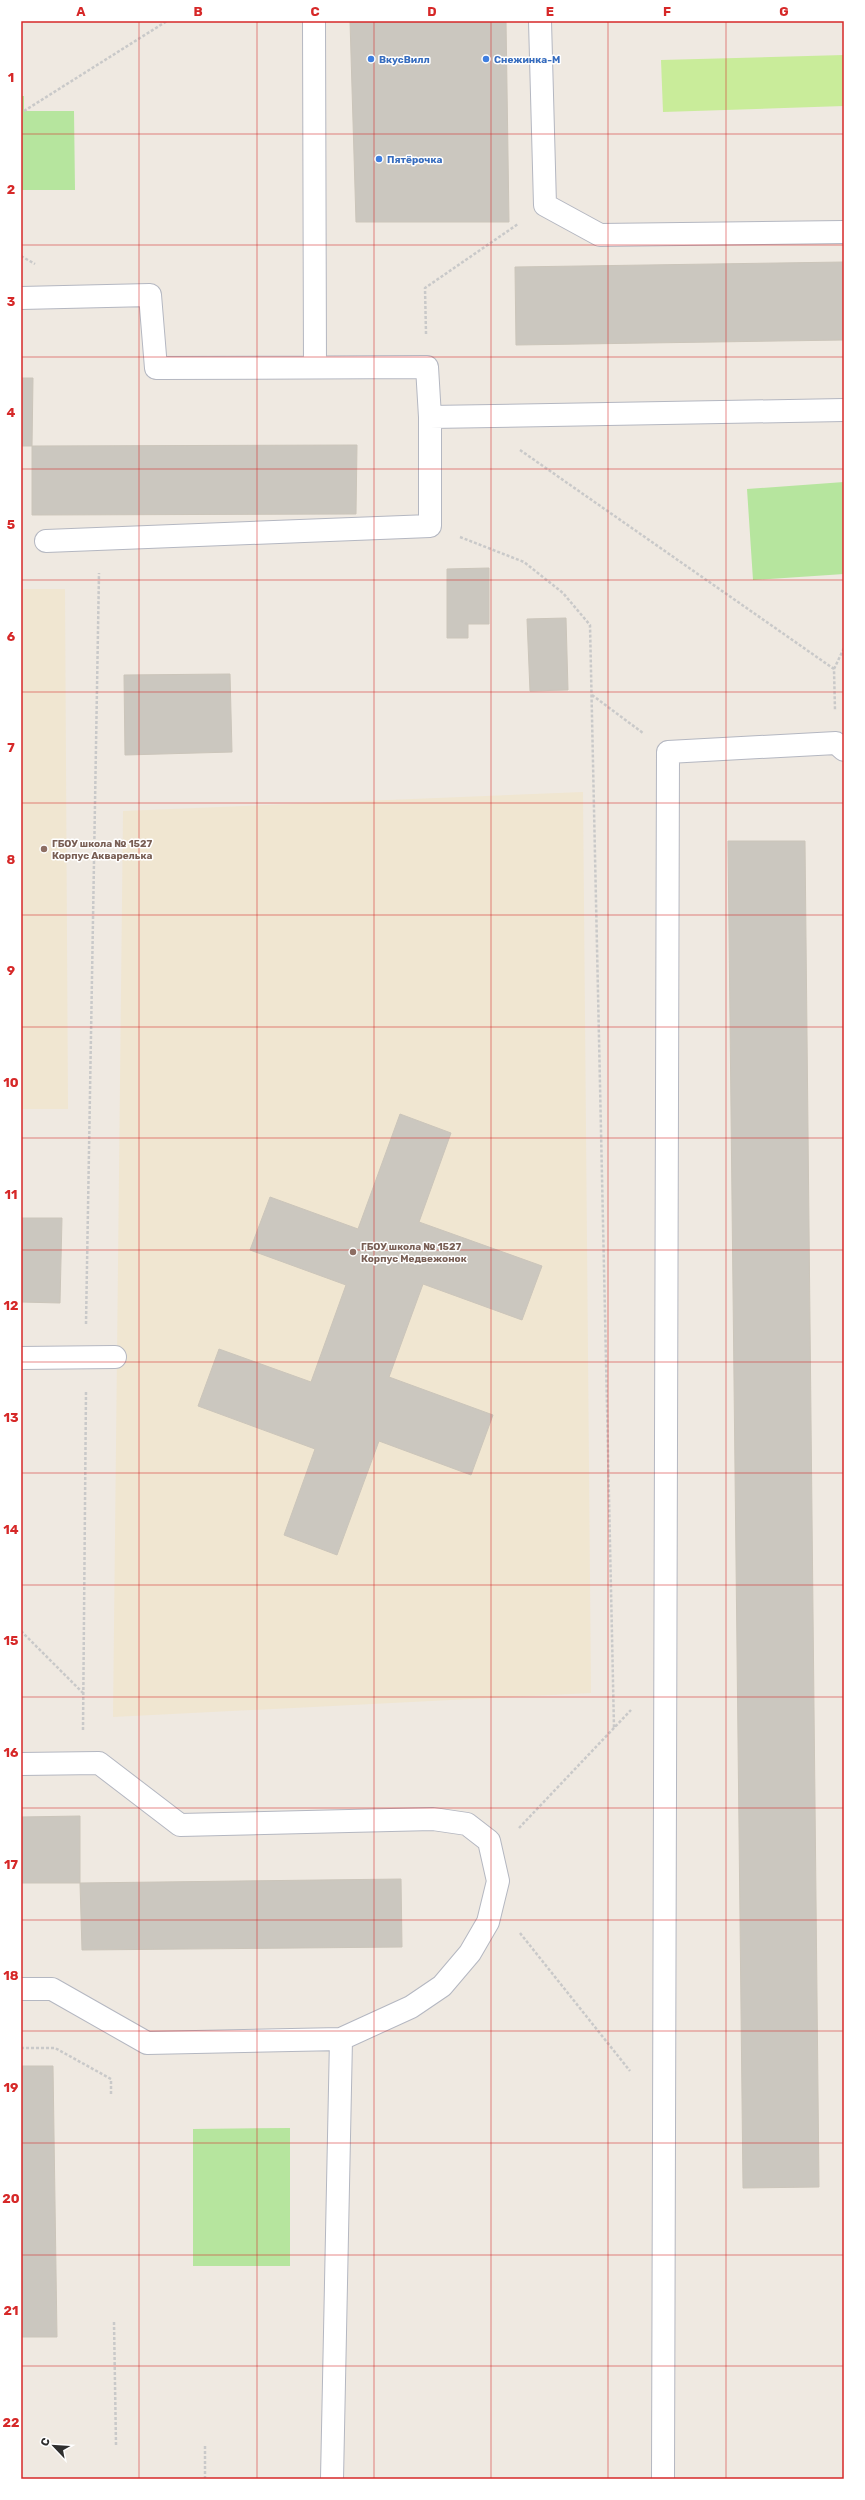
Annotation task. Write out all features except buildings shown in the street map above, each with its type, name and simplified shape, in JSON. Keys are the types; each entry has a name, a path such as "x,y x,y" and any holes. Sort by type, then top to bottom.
{"lane":[{"path":"314,21 315,367"},
{"path":"540,21 545,205 600,235 844,232"},
{"path":"21,298 150,295 156,368 427,367 430,417 430,526 46,541"},
{"path":"430,417 844,410"},
{"path":"662,2479 668,752 840,747"},
{"path":"21,1358 115,1357"},
{"path":"21,1764 99,1763 180,1825 433,1819 467,1824 489,1841 498,1881 488,1922 470,1953 442,1986 411,2007 341,2039 147,2042 52,1989 21,1989"},
{"path":"332,2479 341,2039"}],"path":[{"path":"24,111 167,21"},
{"path":"427,367 425,288 545,205"},
{"path":"516,448 834,669"},
{"path":"430,526 524,562 563,593 590,625 614,1728"},
{"path":"83,1763 86,1358 100,538"},
{"path":"840,747 834,669 844,648"},
{"path":"592,694 668,752"},
{"path":"21,1631 84,1694"},
{"path":"492,1856 665,1674"},
{"path":"493,1900 664,2114"},
{"path":"21,2048 54,2048 111,2079 111,2094"},
{"path":"114,2322 116,2445"},
{"path":"204,2479 205,2446"}],"shaded area":[{"name":"ГБОУ школа № 1527 Корпус Акварелька","path":"21,589 65,589 68,1109 21,1109"},
{"name":"ГБОУ школа № 1527 Корпус Медвежонок","path":"583,792 591,1693 113,1717 123,811"}],"green space":[{"path":"844,55 844,106 663,112 661,60"},
{"path":"21,96 24,96 24,111 74,111 75,190 21,190"},
{"path":"844,482 844,574 753,580 747,489"},
{"path":"290,2128 290,2266 193,2266 193,2129"}],"place":[{"name":"ВкусВилл","path":"371,59"},
{"name":"Снежинка-М","path":"486,59"},
{"name":"Пятёрочка","path":"379,159"},
{"name":"ГБОУ школа № 1527 Корпус Акварелька","path":"44,849"},
{"name":"ГБОУ школа № 1527 Корпус Медвежонок","path":"353,1252"}]}
